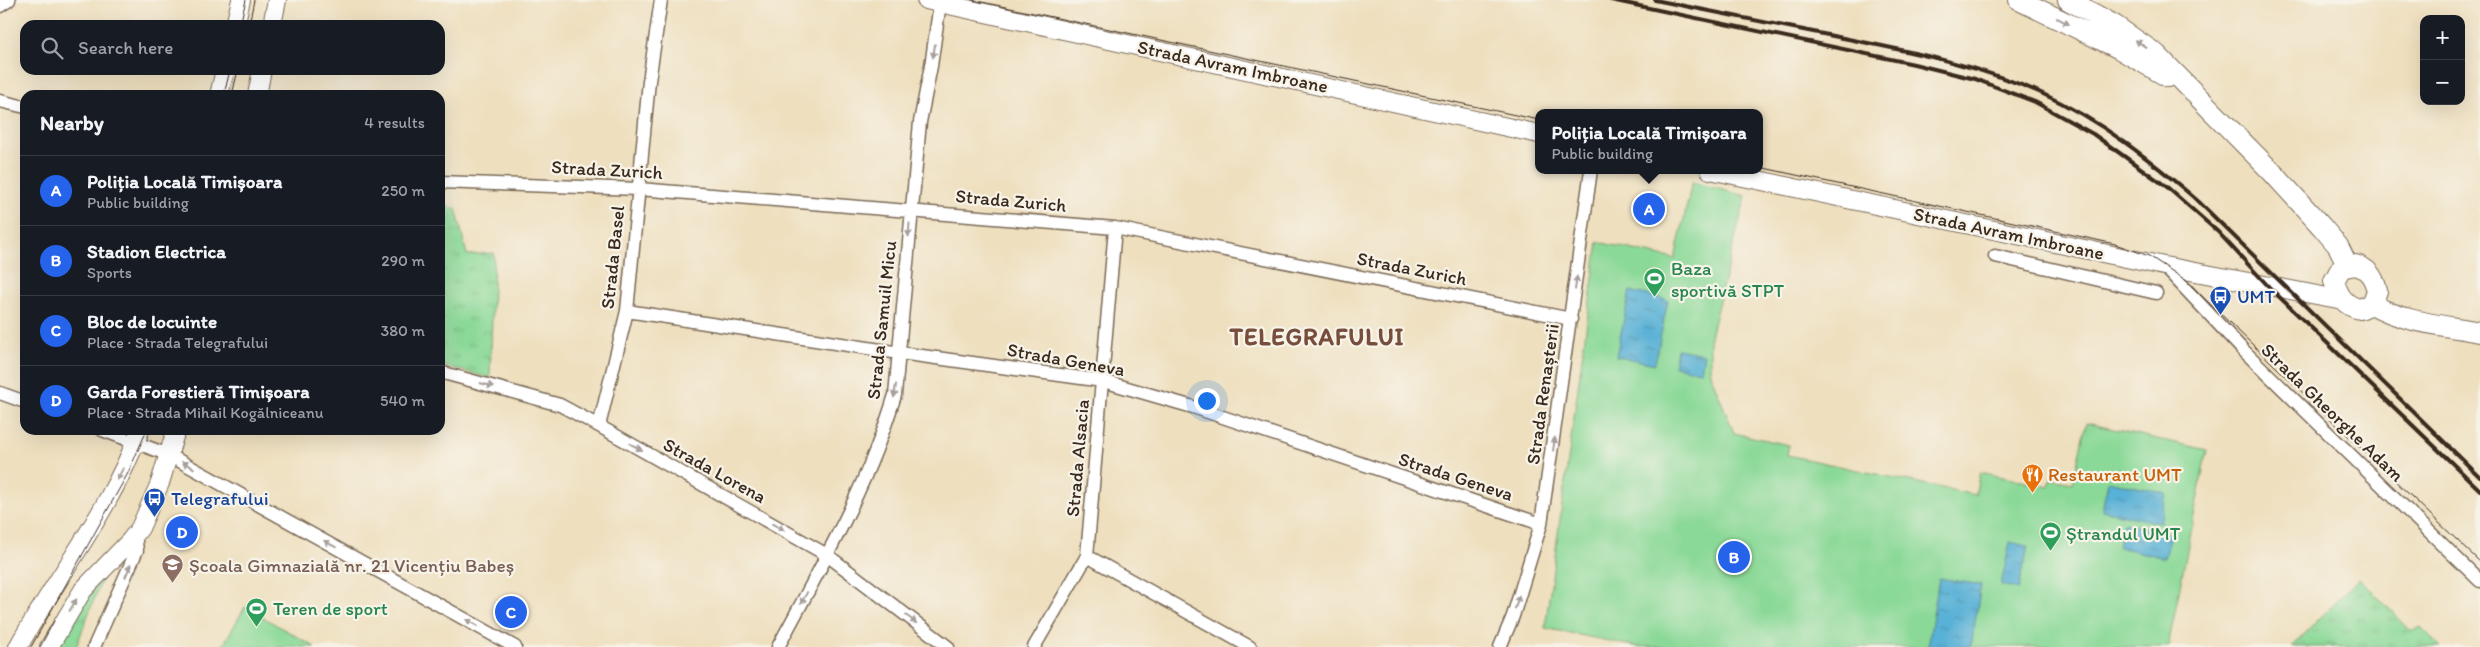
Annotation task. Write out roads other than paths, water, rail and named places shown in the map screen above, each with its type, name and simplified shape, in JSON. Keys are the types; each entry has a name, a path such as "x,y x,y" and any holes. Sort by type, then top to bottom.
{"main road":[{"path":"2019,0 2118,48 2190,89"},
{"path":"2068,0 2114,26 2156,54 2274,173 2338,246 2348,266"},
{"path":"2348,266 2361,266 2371,275 2377,291 2372,304 2360,309 2343,300 2338,295 2334,281 2338,271 2348,266"},
{"path":"2372,304 2382,310 2410,319 2480,332"}],"street":[{"path":"0,6 10,0"},
{"path":"236,20 241,0"},
{"path":"273,20 277,0"},
{"name":"Strada Basel","path":"599,426 626,310 649,81 661,0"},
{"name":"Strada Avram Imbroane","path":"933,2 1535,133"},
{"name":"Strada Samuil Micu","path":"778,647 864,482 884,432 895,395 911,210 933,2"},
{"path":"220,90 224,75"},
{"path":"257,90 261,75"},
{"path":"0,101 20,106"},
{"name":"Strada Renașterii","path":"1500,647 1513,616 1542,524 1590,174"},
{"name":"Strada Avram Imbroane","path":"1729,174 2164,266 2343,300"},
{"name":"Strada Zurich","path":"445,182 639,189 1115,228 1571,319"},
{"name":"Strada Alsacia","path":"1034,647 1087,556 1115,228"},
{"path":"1995,256 2156,293"},
{"name":"Strada Gheorghe Adam","path":"2164,266 2242,349 2480,581"},
{"path":"2308,293 2334,281"},
{"name":"Strada Geneva","path":"626,310 900,353 1103,381 1193,407 1542,524"},
{"name":"Strada Lorena","path":"445,373 560,405 599,426 827,555 948,647"},
{"path":"0,393 20,400"},
{"path":"49,647 87,585 135,535 152,502 175,435"},
{"path":"18,647 79,549 138,436 515,647"},
{"path":"94,647 137,550 135,535"},
{"path":"1087,556 1250,647"}],"water":[{"path":"1630,291 1668,300 1655,364 1616,356"},
{"path":"1677,349 1704,354 1701,371 1674,366"},
{"path":"2108,481 2166,493 2160,523 2102,510"},
{"path":"2123,523 2171,534 2165,558 2118,547"},
{"path":"2010,542 2028,546 2019,589 2001,585"},
{"path":"1939,578 1981,585 1971,647 1928,647"}],"tram line":[{"path":"241,20 246,0"},
{"path":"250,20 254,0"},
{"path":"972,0 1535,119"},
{"path":"225,90 229,75"},
{"path":"233,90 237,75"},
{"path":"1763,168 2115,244 2149,256 2184,279 2480,562"},
{"path":"31,647 127,475 145,435"},
{"path":"40,647 54,621"}],"railway":[{"path":"1611,0 1914,64 1975,79 2035,102 2093,134 2167,187 2218,232 2270,288 2480,490"},
{"path":"1655,0 1886,47 1965,66 2041,93 2084,116 2143,156 2199,202 2480,477"}],"place":[{"name":"Poliția Locală Timișoara","path":"1649,209"},
{"name":"Baza sportivă STPT","path":"1655,298"},
{"name":"UMT","path":"2221,315"},
{"name":"Restaurant UMT","path":"2032,493"},
{"name":"Telegrafului","path":"155,517"},
{"name":"Garda Forestieră Timișoara","path":"182,532"},
{"name":"Ștrandul UMT","path":"2050,552"},
{"name":"Stadion Electrica","path":"1734,557"},
{"name":"Școala Gimnazială nr. 21 Vicențiu Babeș","path":"173,584"},
{"name":"Bloc de locuinte","path":"511,612"},
{"name":"Teren de sport","path":"257,627"}],"district":[{"name":"TELEGRAFULUI","path":"1317,337"}]}
